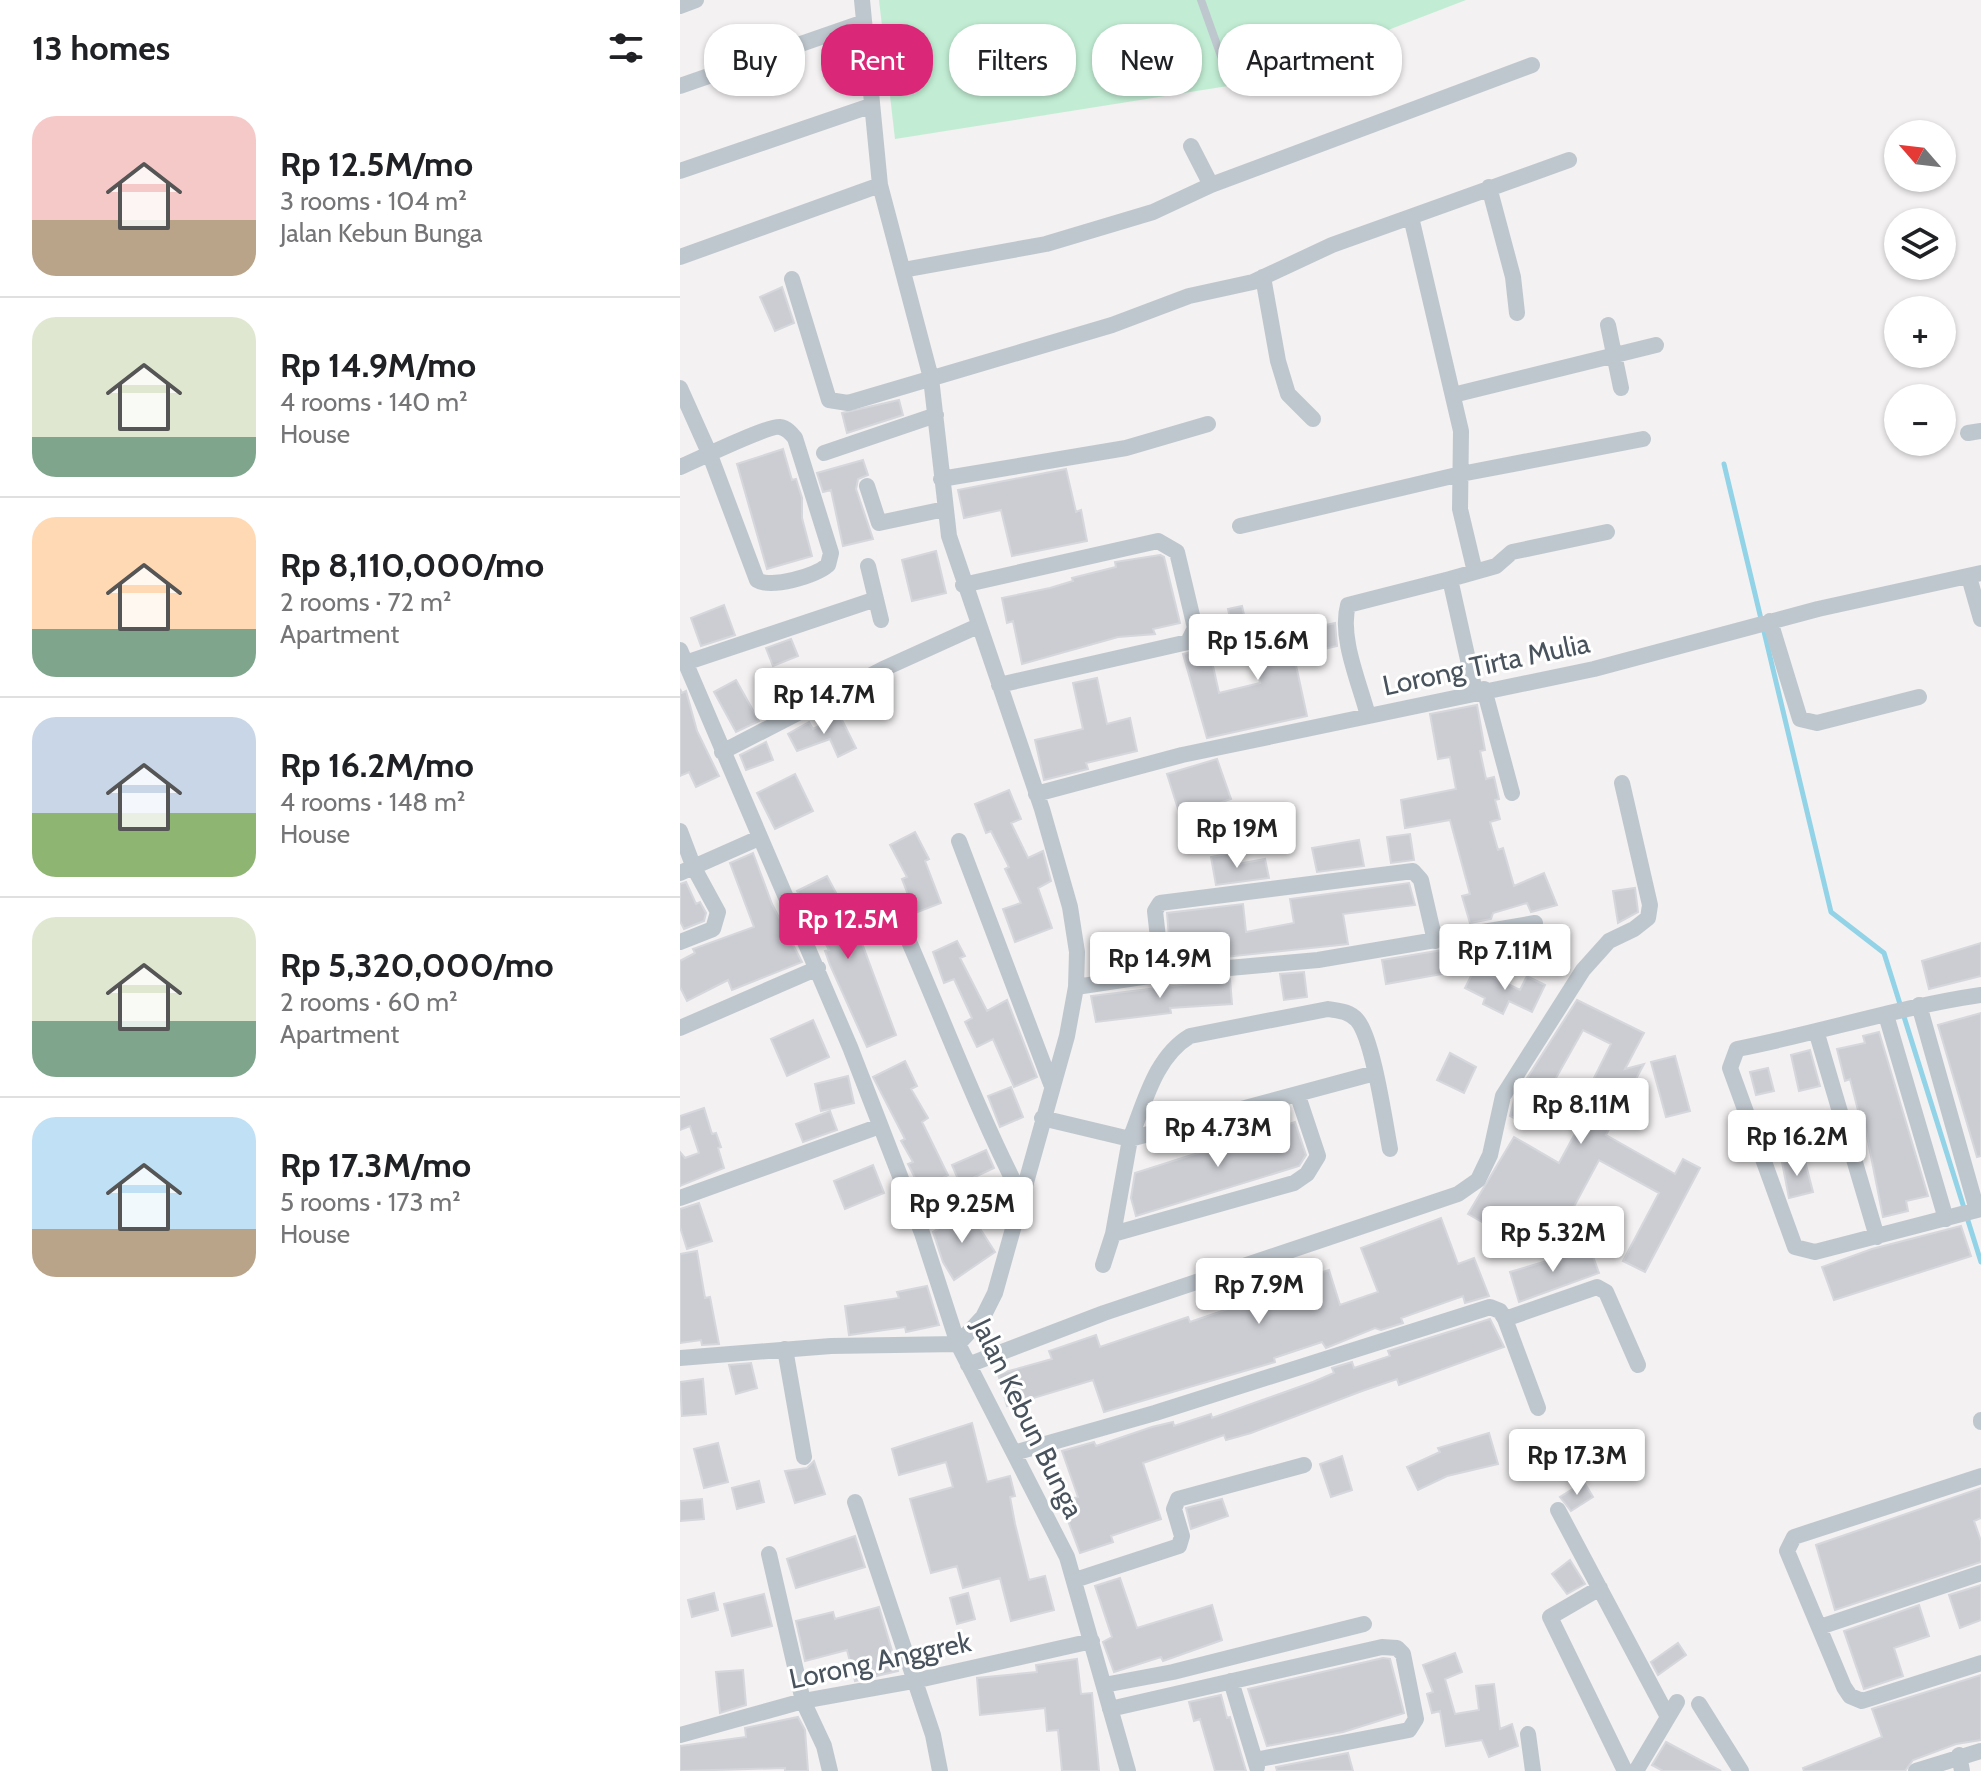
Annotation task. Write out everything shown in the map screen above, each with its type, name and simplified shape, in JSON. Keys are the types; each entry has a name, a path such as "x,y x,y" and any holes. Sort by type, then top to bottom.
{"street":[{"path":"680,6 696,0"},
{"path":"680,1358 785,1349 958,1344 983,1317 995,1293 1020,1194 1067,1036 1076,987 1077,952 1070,907 1036,794 949,536 931,378 880,185 862,0"},
{"path":"680,86 864,22"},
{"path":"903,270 1046,244 1153,212 1211,185 1532,65"},
{"path":"680,171 870,106"},
{"path":"1191,146 1211,185"},
{"path":"792,279 830,401 848,403 1112,325 1189,296 1263,277 1332,245 1569,160"},
{"path":"680,257 880,185"},
{"path":"1489,187 1513,277 1517,313"},
{"path":"1411,217 1461,431 1460,509 1475,572"},
{"path":"1263,277 1278,361 1288,394 1313,419"},
{"path":"1608,325 1621,388"},
{"path":"1453,395 1656,345"},
{"path":"680,388 710,455 759,582 786,580 826,568 831,553 793,434 774,427 710,455 680,467"},
{"path":"824,453 936,415"},
{"path":"941,479 1126,448 1208,424"},
{"path":"1240,526 1461,474 1643,439"},
{"path":"867,486 879,523 945,509"},
{"path":"1368,716 1352,652 1347,624 1348,605 1501,564 1512,552 1607,532"},
{"path":"963,585 1158,541 1177,552 1195,628 1188,642 999,685"},
{"path":"868,566 881,620"},
{"path":"1975,575 1981,619"},
{"name":"Lorong Tirta Mulia","path":"1036,794 1182,755 1480,690 1594,669 1711,635 1975,575"},
{"path":"1450,579 1512,793"},
{"path":"682,657 876,599"},
{"path":"1768,622 1787,685 1800,719 1806,722 1817,723 1919,697"},
{"path":"722,752 883,669 978,626"},
{"name":"Jalan Kebun Bunga","path":"682,657 818,968 922,1233 958,1344 1067,1557 1128,1771"},
{"path":"968,1365 1104,1313 1458,1194 1478,1180 1490,1155 1503,1096 1555,1012 1609,941 1648,918 1650,905 1622,783"},
{"path":"680,831 687,871 708,889 718,912 713,929 680,942"},
{"path":"687,871 759,838"},
{"path":"959,841 1051,1084"},
{"path":"1162,974 1155,911 1160,903 1413,871 1421,880 1435,941"},
{"path":"892,903 940,1008 994,1143 1020,1194"},
{"path":"1076,987 1162,974 1318,960 1535,923"},
{"path":"680,1028 818,968"},
{"path":"1915,1006 1977,1210 1815,1252 1795,1247 1730,1068 1737,1049 1817,1034 1915,1006 1981,995"},
{"path":"1103,1265 1113,1234 1130,1139 1163,1059 1174,1046 1190,1036 1328,1009 1345,1011 1359,1022 1375,1073 1390,1149"},
{"path":"1888,1014 1949,1219"},
{"path":"1817,1034 1877,1237"},
{"path":"1042,1118 1130,1139 1375,1073"},
{"path":"1113,1234 1294,1183 1307,1174 1318,1156 1298,1096"},
{"path":"680,1198 880,1126"},
{"path":"1505,1319 1597,1287 1606,1292 1638,1365"},
{"path":"1014,1453 1155,1413 1490,1307 1500,1311 1505,1319 1538,1408"},
{"path":"785,1349 804,1457"},
{"path":"1075,1580 1179,1546 1182,1536 1174,1509 1178,1499 1304,1465"},
{"path":"1981,1476 1794,1537 1787,1551 1850,1696 1862,1701 1981,1663"},
{"path":"855,1502 933,1735 940,1771"},
{"path":"1558,1510 1672,1710 1637,1770"},
{"path":"769,1554 803,1701 824,1746 830,1771"},
{"path":"1820,1627 1981,1573"},
{"path":"1600,1588 1550,1617 1637,1770"},
{"path":"1104,1685 1173,1672 1364,1624"},
{"name":"Lorong Anggrek","path":"680,1735 803,1701 914,1681 1092,1641"},
{"path":"1110,1709 1231,1681 1382,1647 1397,1648 1403,1654 1416,1719 1409,1730 1257,1766 1231,1681"},
{"path":"1699,1704 1741,1771"},
{"path":"1528,1734 1533,1771"},
{"path":"1916,1771 1961,1763 1981,1751"}],"lane":[{"path":"1201,0 1218,48"}],"green space":[{"path":"879,0 1466,0 1402,25 1218,24 1218,88 1202,90 1202,24 1092,24 1092,96 1165,96 895,139 890,96 933,96 933,24 882,24"}],"building":[{"path":"782,287 794,323 775,331 760,297"},
{"path":"899,400 903,415 847,433 842,413"},
{"path":"783,449 792,480 796,479 802,498 802,518 812,556 767,569 737,464"},
{"path":"863,460 868,475 858,479 856,489 873,539 843,546 831,490 823,492 817,473"},
{"path":"1066,469 1076,512 1081,510 1087,541 1012,556 1001,510 964,518 958,490"},
{"path":"936,551 946,593 912,601 902,560"},
{"path":"1164,557 1180,623 1153,629 1155,634 1118,637 1022,664 1013,621 1007,623 1002,598 1073,581 1072,578 1116,567 1115,562"},
{"path":"724,605 735,635 701,646 691,618"},
{"path":"1242,606 1248,632 1234,636 1228,609"},
{"path":"1335,623 1337,646 1294,656 1307,716 1207,738 1183,654 1209,648 1219,693 1260,683 1250,637 1288,628 1289,633"},
{"path":"791,639 798,656 773,666 766,648"},
{"path":"1097,678 1107,724 1130,718 1137,751 1086,763 1088,769 1044,780 1035,740 1083,729 1073,683"},
{"path":"736,680 759,721 736,732 714,692"},
{"path":"680,689 682,693 686,691 697,731 719,776 696,787 689,772 680,776"},
{"path":"1477,705 1485,750 1480,751 1486,779 1494,777 1499,799 1495,800 1500,819 1490,822 1498,850 1503,848 1514,886 1544,873 1557,905 1531,912 1527,903 1493,913 1491,919 1470,923 1462,896 1470,894 1450,820 1405,828 1401,800 1456,789 1450,757 1438,759 1430,714"},
{"path":"840,716 856,748 838,757 830,739 797,751 788,734 809,722 813,729"},
{"path":"766,742 773,760 746,770 740,755"},
{"path":"1217,759 1231,799 1194,812 1206,848 1192,853 1167,774"},
{"path":"795,774 813,811 775,829 757,793"},
{"path":"1009,790 1021,819 1011,823 1028,858 1043,851 1051,881 1038,888 1052,928 1015,942 1003,909 1021,903 1005,869 1009,867 991,831 986,833 975,804"},
{"path":"915,832 929,859 925,861 941,903 915,913 902,879 907,877 890,845"},
{"path":"1410,834 1414,860 1391,863 1387,837"},
{"path":"1359,840 1364,866 1317,872 1312,848"},
{"path":"1236,852 1238,864 1265,859 1269,878 1216,885 1211,857"},
{"path":"753,853 772,904 802,962 732,990 728,980 687,1001 680,987 680,961 695,953 693,949 754,927 730,863"},
{"path":"827,876 860,938 896,1035 867,1047 830,965 825,951 829,950 797,891"},
{"path":"686,882 696,904 700,902 706,913 704,921 684,929 680,921 680,884"},
{"path":"1409,883 1415,905 1343,914 1348,944 1177,962 1175,937 1169,937 1167,913 1243,904 1246,932 1294,923 1290,899"},
{"path":"1635,888 1638,912 1618,923 1613,891"},
{"path":"957,941 965,956 960,958 987,1011 1007,1000 1037,1077 1014,1087 993,1039 977,1047 965,1022 972,1018 954,979 944,983 933,952"},
{"path":"1497,941 1502,958 1458,971 1386,984 1382,960"},
{"path":"1981,943 1981,976 1929,989 1922,961"},
{"path":"1475,968 1520,990 1527,976 1545,985 1532,1012 1509,1001 1503,1014 1483,1004 1485,998 1465,988"},
{"path":"1304,972 1307,997 1284,1000 1280,974"},
{"path":"1230,979 1232,1004 1170,1008 1171,1013 1096,1022 1091,996"},
{"path":"1577,1000 1644,1033 1625,1069 1644,1064 1606,1135 1675,1174 1683,1159 1700,1168 1645,1272 1623,1261 1659,1193 1599,1160 1556,1240 1511,1216 1501,1233 1468,1214 1514,1137 1559,1163 1601,1086 1592,1082 1611,1044 1583,1030 1529,1126 1510,1116 1515,1097"},
{"path":"1981,1013 1981,1156 1977,1157 1938,1025"},
{"path":"813,1020 829,1057 787,1076 771,1039"},
{"path":"1879,1032 1928,1196 1906,1201 1908,1211 1883,1217 1864,1121 1861,1122 1850,1079 1845,1081 1837,1049 1865,1043 1863,1036"},
{"path":"1810,1050 1820,1086 1799,1091 1791,1055"},
{"path":"1450,1053 1476,1067 1464,1093 1437,1080"},
{"path":"1675,1056 1690,1111 1666,1117 1651,1062"},
{"path":"905,1061 917,1086 911,1089 928,1118 922,1122 948,1175 921,1190 908,1164 913,1162 901,1141 905,1139 873,1077"},
{"path":"1768,1068 1774,1091 1756,1095 1750,1072"},
{"path":"848,1076 854,1103 821,1111 815,1084"},
{"path":"1011,1087 1023,1117 1000,1127 988,1096"},
{"path":"704,1108 712,1134 716,1133 721,1147 718,1148 724,1168 680,1186 680,1152 685,1158 699,1153 690,1126 680,1130 680,1116"},
{"path":"830,1111 837,1130 803,1142 796,1124"},
{"path":"1295,1122 1306,1155 1299,1166 1136,1216 1131,1198 1135,1173"},
{"path":"986,1150 994,1168 960,1184 952,1165"},
{"path":"1804,1157 1813,1192 1789,1198 1782,1162"},
{"path":"873,1165 884,1193 845,1209 834,1181"},
{"path":"699,1203 712,1241 687,1249 680,1227 680,1209"},
{"path":"968,1210 995,1252 954,1280 943,1262 933,1232"},
{"path":"1441,1218 1458,1264 1474,1258 1489,1296 1465,1303 1463,1296 1401,1318 1403,1323 1381,1330 1375,1328 1326,1348 1322,1342 1274,1358 1275,1362 1104,1412 1093,1380 1007,1406 998,1374 1052,1359 1049,1351 1096,1335 1100,1347 1188,1317 1190,1322 1237,1306 1235,1301 1272,1289 1268,1277 1290,1269 1294,1281 1329,1270 1340,1305 1378,1292 1361,1248"},
{"path":"1961,1226 1971,1256 1834,1300 1822,1267 1872,1249"},
{"path":"1590,1248 1599,1273 1519,1302 1510,1272"},
{"path":"697,1251 705,1298 710,1297 719,1344 702,1345 701,1340 680,1343 680,1254"},
{"path":"927,1286 939,1325 906,1332 905,1327 849,1335 845,1306 899,1298 897,1292"},
{"path":"1490,1319 1504,1347 1399,1385 1397,1379 1251,1433 1226,1440 1224,1435 1143,1463 1161,1519 1111,1536 1113,1542 1080,1553 1061,1502 1078,1497 1062,1451 1094,1442 1096,1446 1173,1422 1174,1426 1211,1414 1212,1418 1313,1382 1334,1373 1332,1368 1352,1362 1354,1368 1390,1356 1388,1351"},
{"path":"751,1363 757,1388 736,1394 729,1365"},
{"path":"703,1379 706,1414 682,1416 680,1382"},
{"path":"972,1423 987,1482 1010,1476 1015,1496 1010,1497 1029,1580 1045,1576 1054,1610 1011,1621 1000,1578 963,1588 957,1566 931,1573 910,1499 953,1487 946,1462 899,1475 892,1449"},
{"path":"1489,1433 1498,1464 1447,1476 1418,1490 1407,1467 1440,1452 1438,1448"},
{"path":"718,1443 728,1482 704,1488 694,1449"},
{"path":"1342,1456 1352,1490 1331,1497 1320,1464"},
{"path":"814,1461 825,1494 795,1503 785,1471 807,1468"},
{"path":"759,1481 764,1502 737,1509 732,1488"},
{"path":"1584,1482 1593,1497 1571,1511 1560,1497"},
{"path":"1981,1488 1981,1518 1974,1521 1981,1541 1981,1562 1835,1610 1816,1545"},
{"path":"702,1499 704,1519 680,1521 680,1501"},
{"path":"1222,1499 1228,1516 1191,1529 1186,1508"},
{"path":"855,1536 865,1567 796,1588 787,1559"},
{"path":"1570,1560 1585,1584 1567,1594 1552,1574"},
{"path":"1120,1578 1137,1628 1212,1605 1222,1640 1163,1661 1161,1657 1114,1672 1103,1642 1112,1637 1095,1586"},
{"path":"1981,1585 1981,1620 1960,1628 1949,1595"},
{"path":"714,1593 718,1610 692,1617 688,1600"},
{"path":"968,1593 975,1619 957,1624 950,1598"},
{"path":"764,1594 772,1626 732,1636 724,1604"},
{"path":"1919,1605 1929,1636 1894,1648 1903,1676 1864,1689 1844,1631"},
{"path":"879,1607 898,1671 855,1681 847,1650 805,1661 796,1621 833,1612 835,1619"},
{"path":"1678,1643 1686,1655 1658,1675 1651,1662"},
{"path":"1455,1653 1462,1672 1445,1679 1455,1714 1479,1710 1476,1686 1494,1684 1500,1729 1512,1724 1518,1746 1489,1757 1482,1740 1446,1746 1440,1711 1432,1713 1427,1694 1433,1692 1423,1665"},
{"path":"1383,1658 1390,1659 1404,1713 1343,1732 1267,1746 1248,1689"},
{"path":"1077,1659 1081,1694 1092,1693 1099,1771 1062,1771 1058,1730 1047,1731 1045,1708 980,1715 977,1678 1037,1672 1036,1665"},
{"path":"743,1670 746,1705 720,1713 716,1672"},
{"path":"1981,1675 1981,1740 1956,1744 1913,1760 1905,1771 1804,1771 1803,1768 1882,1737 1872,1709"},
{"path":"1221,1695 1246,1771 1215,1771 1200,1719 1194,1721 1189,1702"},
{"path":"798,1717 805,1730 808,1771 785,1771 785,1768 680,1771 680,1746 746,1737 745,1728"},
{"path":"1666,1742 1721,1771 1663,1771 1652,1765"},
{"path":"1348,1753 1353,1771 1277,1771 1276,1767"}],"waterway":[{"path":"1724,464 1831,912 1884,953 1981,1262"}]}
